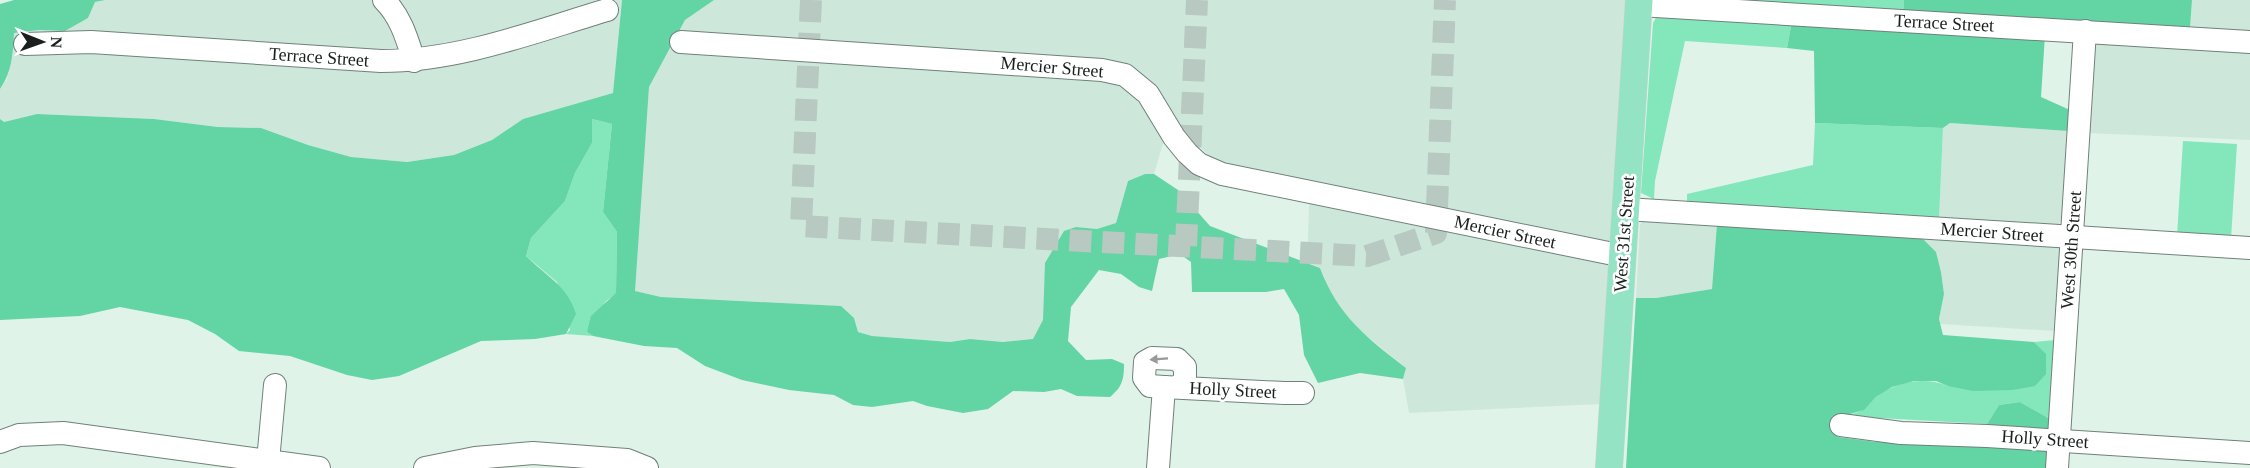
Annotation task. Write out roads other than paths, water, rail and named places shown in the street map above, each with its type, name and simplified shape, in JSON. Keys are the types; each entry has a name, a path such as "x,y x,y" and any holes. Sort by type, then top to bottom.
{"main road":[{"name":"West 31st Street","path":"1609,468 1639,2"}],"street":[{"path":"384,0 392,8 405,32 414,61"},
{"name":"Terrace Street","path":"1639,2 2250,42"},
{"name":"Terrace Street","path":"25,44 91,42 381,62 414,61 464,53 607,10"},
{"name":"West 30th Street","path":"2057,468 2085,31"},
{"name":"Mercier Street","path":"681,42 1110,71 1125,75 1148,94 1174,137 1187,153 1199,164 1222,174 1623,256"},
{"name":"Mercier Street","path":"1626,209 2250,248"},
{"path":"253,463 275,385"},
{"name":"Holly Street","path":"1158,468 1170,387 1302,393"},
{"name":"Holly Street","path":"1841,425 1901,433 2058,440 2250,453"},
{"path":"0,442 19,435 63,433 253,463 319,468"},
{"path":"425,468 533,453 627,460 647,468"}],"tunnel":[{"path":"811,0 801,226 1367,256 1436,233 1445,0"},
{"path":"1186,246 1197,0"}]}
